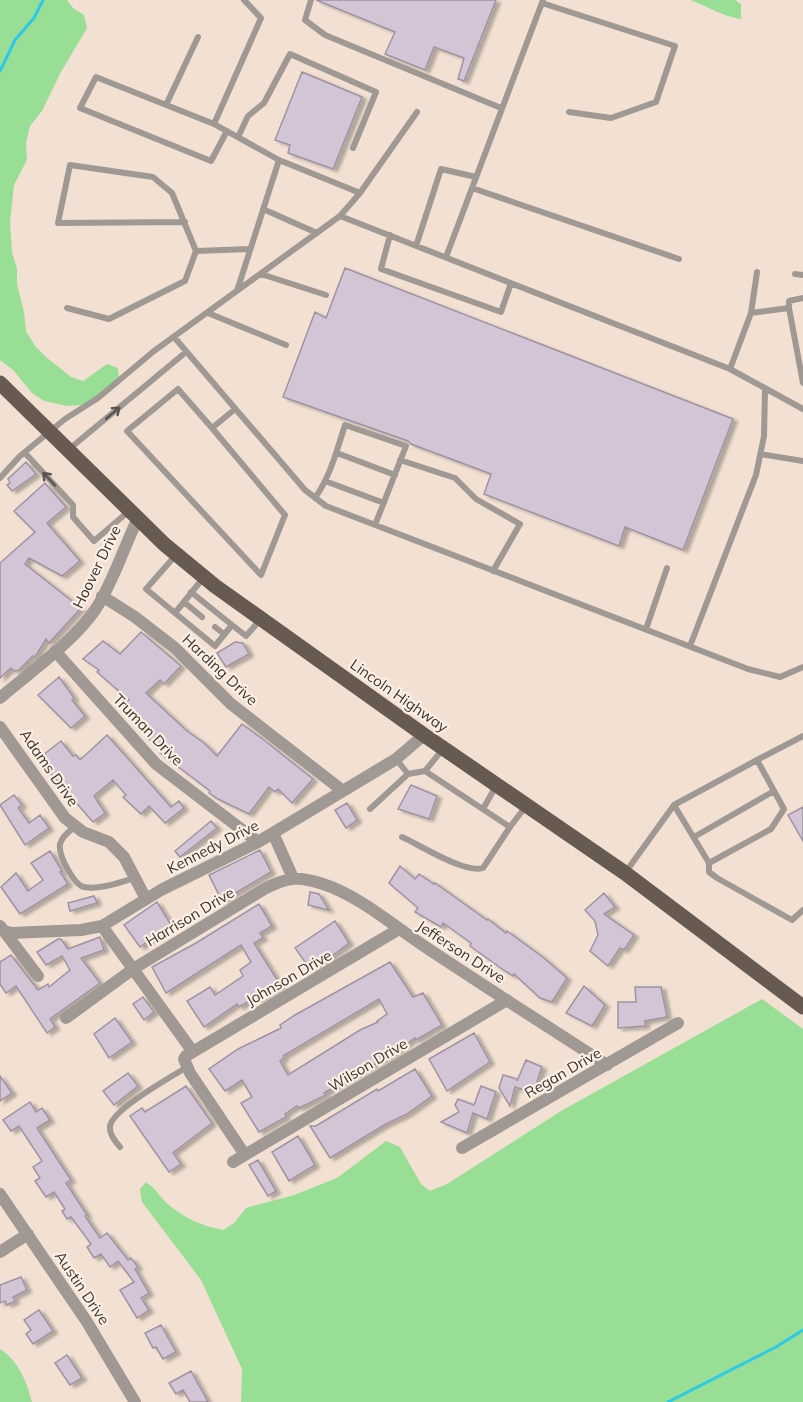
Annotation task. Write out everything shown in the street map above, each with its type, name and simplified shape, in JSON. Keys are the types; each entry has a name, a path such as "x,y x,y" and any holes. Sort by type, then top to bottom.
{"main road":[{"name":"Lincoln Highway","path":"2,388 176,554 204,577 424,735 625,873 803,1007"}],"street":[{"name":"Hoover Drive","path":"0,698 88,620 102,596 134,514"},
{"name":"Harding Drive","path":"102,596 175,648 231,704 344,791"},
{"name":"Truman Drive","path":"55,651 156,764 258,842"},
{"name":"Adams Drive","path":"0,726 59,810 75,827 114,845 124,857 146,899"},
{"name":"Kennedy Drive","path":"2,928 11,933 81,930 102,926 146,899 258,842 344,791 396,759 424,735"},
{"path":"273,833 293,878"},
{"name":"Jefferson Drive","path":"293,878 324,885 347,894 607,1065"},
{"name":"Harrison Drive","path":"66,1018 133,969 266,888 285,879 293,878"},
{"path":"102,926 193,1052 184,1059 187,1066 245,1155"},
{"path":"2,928 38,976"},
{"name":"Johnson Drive","path":"193,1052 399,929"},
{"name":"Wilson Drive","path":"233,1162 507,1000"},
{"name":"Regan Drive","path":"462,1149 678,1023"},
{"name":"Austin Drive","path":"0,1194 87,1322 135,1402"},
{"path":"0,1252 28,1234"}],"lane":[{"path":"214,124 261,18 244,0"},
{"path":"308,2 305,20 325,35 501,108"},
{"path":"446,257 543,2 675,46 656,102 611,118 569,112"},
{"path":"166,105 198,37"},
{"path":"238,137 248,116 264,103 290,54 376,92 354,148"},
{"path":"227,131 211,161 80,108 96,77 214,124 227,131 238,137 279,160 360,193"},
{"path":"0,478 65,419 98,398 154,351 340,216 360,193 417,112"},
{"path":"237,291 279,160"},
{"path":"67,308 109,319 185,281 196,251 184,222 172,193 153,177 70,165 58,223 184,222"},
{"path":"416,246 441,169 476,177"},
{"path":"472,188 679,259"},
{"path":"263,209 317,233"},
{"path":"340,216 730,369 803,409"},
{"path":"390,236 381,268 501,312 511,283"},
{"path":"196,251 250,249"},
{"path":"730,369 751,313 757,272"},
{"path":"261,274 326,295"},
{"path":"795,274 803,275"},
{"path":"803,298 789,300 803,382"},
{"path":"751,313 789,308"},
{"path":"208,313 286,345"},
{"path":"174,338 305,490 326,506 748,669 780,677 803,667"},
{"path":"68,451 186,352"},
{"path":"690,646 756,475 764,436 765,388"},
{"path":"178,389 212,428 285,515 261,575 127,431 178,389"},
{"path":"212,428 235,409"},
{"path":"315,498 325,482 337,453 345,425 406,446 375,525"},
{"path":"25,453 73,505 73,517 94,541 134,514"},
{"path":"337,453 395,474"},
{"path":"761,454 803,461"},
{"path":"400,459 455,478 476,499 520,524 493,571"},
{"path":"325,482 384,503"},
{"path":"176,554 146,589 215,646 232,625"},
{"path":"646,629 667,568"},
{"path":"175,613 204,577"},
{"path":"191,592 246,636 261,619"},
{"path":"184,602 202,617"},
{"path":"215,627 224,634"},
{"path":"625,873 674,805 803,736"},
{"path":"370,808 408,774 425,771 443,748"},
{"path":"396,759 408,774"},
{"path":"709,863 771,829 784,809 757,760"},
{"path":"425,771 510,827"},
{"path":"483,809 496,785"},
{"path":"694,837 774,791"},
{"path":"402,837 461,866 476,870 483,868 526,805"},
{"path":"674,805 709,863 708,872 792,920 803,910"},
{"path":"75,827 64,836 60,844 60,851 76,883 80,886 91,887 135,878"},
{"path":"120,1147 111,1135 110,1126 119,1111 187,1066"}],"green space":[{"path":"0,0 67,0 73,8 84,15 87,28 61,72 42,111 30,126 26,143 27,160 14,185 10,222 12,252 17,269 17,284 26,331 35,346 71,377 83,381 107,364 118,368 119,380 94,399 81,405 67,406 44,401 32,393 13,370 0,360"},
{"path":"690,0 735,0 741,4 741,19 721,14"},
{"path":"762,999 803,1029 803,1402 241,1402 242,1369 201,1280 142,1202 140,1189 146,1182 182,1215 223,1230 234,1223 246,1208 294,1195 337,1178 386,1141 400,1147 421,1184 430,1191 447,1184 561,1111"},
{"path":"0,1349 12,1359 21,1372 32,1402 0,1402"}],"building":[{"path":"316,0 496,0 464,81 458,79 464,58 434,47 425,70 385,54 395,32"},
{"path":"302,72 362,97 333,169 288,153 290,145 275,140"},
{"path":"345,268 733,419 683,550 625,527 619,546 484,494 491,474 408,441 283,397 315,312 326,318"},
{"path":"26,462 36,474 12,491 7,485 10,483 8,479"},
{"path":"45,483 66,507 47,523 80,561 62,576 29,558 25,564 81,608 49,643 46,639 35,657 33,656 19,670 14,671 11,668 0,678 0,563 35,532 14,511"},
{"path":"141,632 181,666 164,684 160,680 146,693 217,756 242,724 264,740 313,779 292,803 278,789 275,792 269,787 249,814 209,793 210,791 160,753 163,750 146,737 148,735 133,721 138,715 126,702 129,700 97,672 99,670 83,659 103,641 120,654"},
{"path":"235,642 243,643 249,654 226,667 217,653"},
{"path":"59,677 74,698 72,700 85,716 71,728 38,695"},
{"path":"107,735 171,807 179,801 184,808 165,823 149,806 141,814 123,797 126,795 113,780 94,796 105,813 93,822 38,759 61,741 73,756 76,755 80,760"},
{"path":"411,785 437,796 429,819 398,809"},
{"path":"14,795 22,805 18,808 29,823 40,815 49,828 25,845 0,805"},
{"path":"347,803 357,820 346,828 335,810"},
{"path":"803,807 803,841 788,815"},
{"path":"211,821 217,828 180,857 175,851"},
{"path":"260,850 271,872 222,901 209,875"},
{"path":"50,851 68,884 20,914 1,887 16,873 28,891 43,880 31,863"},
{"path":"400,866 415,879 419,874 435,883 506,933 507,931 567,978 552,1002 540,998 514,974 513,976 502,969 443,923 441,927 415,912 418,908 389,883"},
{"path":"310,892 319,894 329,910 308,905"},
{"path":"604,893 615,907 604,914 634,935 624,950 620,948 608,966 590,951 598,935 595,921 585,910"},
{"path":"94,896 97,903 70,911 68,903"},
{"path":"157,902 171,925 140,947 124,925"},
{"path":"259,904 272,926 260,933 263,938 254,943 281,986 239,1007 237,1004 204,1027 187,1001 210,987 215,995 243,976 240,970 251,962 241,945 166,993 152,967"},
{"path":"335,921 349,943 310,969 295,948"},
{"path":"100,937 104,950 81,958 100,983 50,1019 55,1027 47,1033 16,986 6,993 0,984 0,962 11,955 38,990 48,984 49,987 70,970 62,956 46,965 37,952 58,939 61,939 68,949"},
{"path":"390,962 413,997 423,993 442,1025 416,1040 415,1038 396,1052 324,1093 326,1095 299,1108 297,1106 285,1114 286,1117 259,1132 241,1103 252,1097 242,1080 225,1091 209,1069 238,1049 281,1028 280,1025","holes":["379,999 387,1014 378,1022 360,1030 288,1075 280,1061 284,1058 283,1056"]},
{"path":"584,986 605,1005 592,1026 566,1013"},
{"path":"635,987 661,987 667,1017 645,1021 645,1026 618,1028 618,1002 636,1002"},
{"path":"143,997 154,1012 144,1020 133,1004"},
{"path":"115,1018 132,1042 109,1058 94,1034"},
{"path":"474,1033 490,1062 447,1091 429,1059"},
{"path":"526,1060 542,1067 533,1093 515,1087 510,1106 499,1088 503,1075 517,1079 517,1081"},
{"path":"415,1069 432,1096 407,1114 330,1158 310,1126 316,1126"},
{"path":"128,1073 138,1086 114,1105 103,1091"},
{"path":"0,1076 12,1093 0,1101"},
{"path":"186,1086 212,1123 173,1153 181,1164 169,1172 130,1116 142,1108 145,1112"},
{"path":"481,1086 496,1092 487,1119 473,1113 467,1133 441,1122 459,1112 455,1105 458,1099 474,1105"},
{"path":"30,1102 36,1112 42,1108 50,1120 37,1128 71,1180 66,1183 87,1215 85,1216 100,1238 107,1233 128,1260 131,1258 138,1267 135,1269 149,1293 141,1298 149,1310 137,1318 120,1290 134,1282 118,1261 110,1267 101,1254 94,1258 87,1247 91,1244 71,1217 67,1219 62,1211 65,1209 54,1192 46,1197 35,1181 40,1178 33,1167 42,1161 19,1126 11,1131 3,1120"},
{"path":"298,1136 315,1165 289,1181 272,1152"},
{"path":"258,1160 276,1191 268,1196 249,1165"},
{"path":"21,1277 27,1290 13,1297 15,1301 7,1305 5,1301 0,1303 0,1285"},
{"path":"39,1310 53,1331 33,1344 26,1334 31,1330 24,1320"},
{"path":"161,1325 176,1352 163,1359 156,1347 153,1348 145,1333"},
{"path":"67,1355 82,1378 70,1385 55,1363"},
{"path":"191,1371 208,1402 190,1402 183,1390 176,1394 169,1383"}],"waterway":[{"path":"0,71 15,40 34,18 43,0"},
{"path":"668,1402 776,1347 803,1330"}]}
